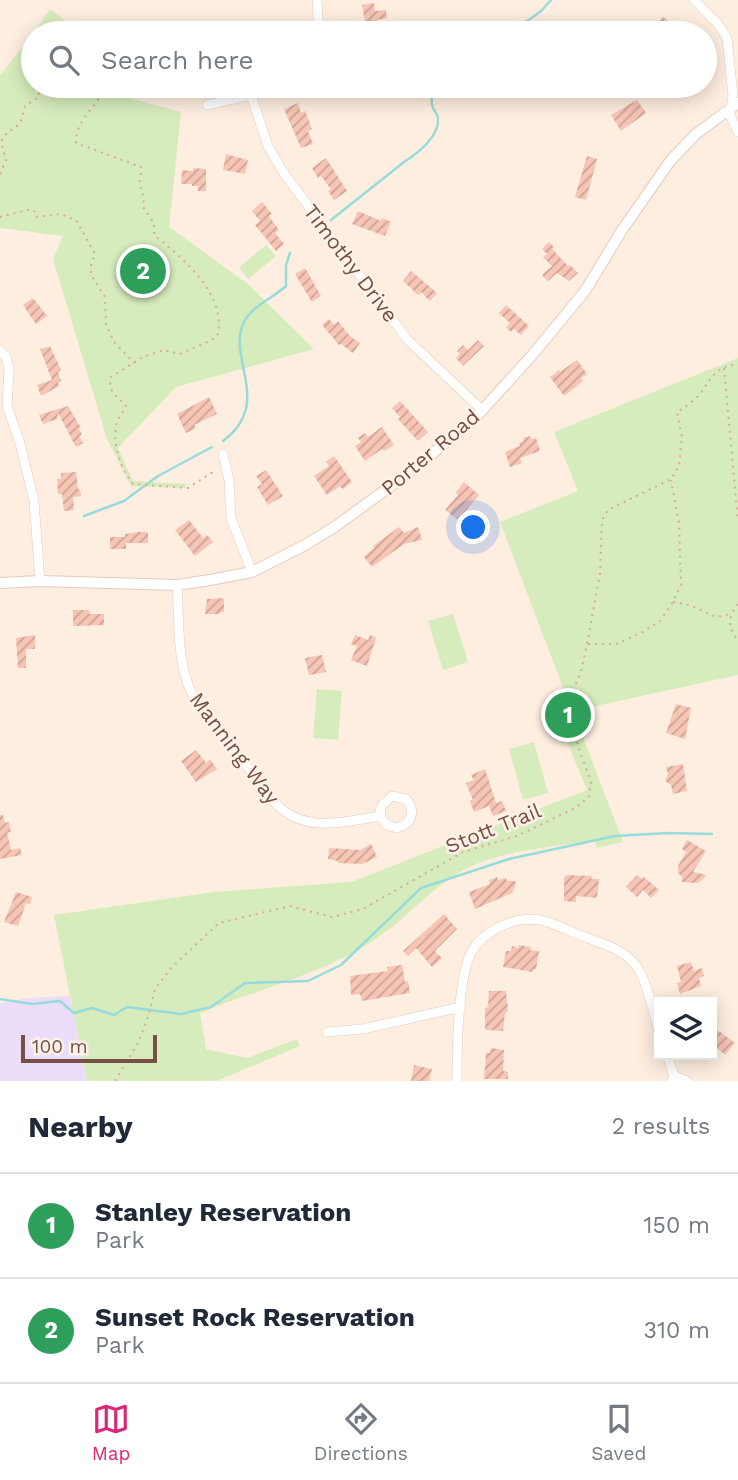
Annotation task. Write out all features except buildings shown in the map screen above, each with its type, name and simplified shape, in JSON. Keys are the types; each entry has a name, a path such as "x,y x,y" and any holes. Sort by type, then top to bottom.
{"street":[{"path":"317,0 318,21"},
{"path":"694,0 715,21"},
{"path":"717,23 727,38 735,104 731,120 738,132"},
{"path":"207,105 238,98"},
{"name":"Timothy Drive","path":"252,98 268,146 289,180 407,339 482,410"},
{"name":"Porter Road","path":"0,583 40,581 177,585 253,572 305,545 414,469 476,417 585,291 622,230 671,160 696,134 735,104"},
{"path":"0,350 6,357 9,369 4,403 15,423 29,476 38,534 40,581"},
{"path":"223,454 229,480 231,519 253,572"},
{"name":"Manning Way","path":"177,585 187,684 197,702 278,806 292,817 314,824 380,816"},
{"path":"457,1081 464,974 471,953 478,943 507,924 541,920 620,950 640,971 654,1016"},
{"path":"327,1032 363,1029 461,1007"},
{"path":"668,1060 673,1079 687,1081"}],"path":[{"path":"0,174 6,160 2,139 18,125 25,106 37,98"},
{"path":"98,98 78,124 76,143 141,167 143,173 140,183 145,199 143,207 154,223 154,235 185,261 211,294 220,314 218,334 212,340 180,354 164,350 143,357 111,377 113,395 126,406 119,416 114,446 131,481 141,484 188,488 226,467"},
{"path":"0,217 31,209 36,216 60,214 76,220 95,254 91,275 105,297 106,324 110,334 134,363"},
{"path":"587,644 616,644 641,633 660,621 673,602 681,586 680,523 671,479 679,466 682,437 677,412 698,396 709,378 724,367 738,364"},
{"path":"724,367 738,521"},
{"name":"Stott Trail","path":"114,1081 138,1043 155,989 172,967 219,923 290,906 332,917 363,909 463,852 517,836 575,808 589,797 591,781 567,707 581,671 587,644 600,574 602,520 608,510 671,479"},
{"path":"673,602 690,605 716,617 730,614"},
{"path":"738,604 730,614 729,624 738,640"}],"shaded area":[{"path":"70,996 87,1081 0,1081 0,1003 27,998"}],"green space":[{"path":"50,9 66,21 42,21"},
{"path":"21,50 21,98 129,98 181,112 169,227 248,284 314,349 176,387 118,448 133,481 186,484 186,488 131,486 107,439 53,259 63,236 0,228 0,75"},
{"path":"266,245 276,256 248,279 239,267"},
{"path":"738,358 738,675 573,711 623,842 597,848 594,841 545,847 493,858 478,864 452,877 387,931 356,951 313,971 200,1013 206,1049 247,1058 297,1039 300,1046 217,1081 87,1081 54,915 214,892 351,882 587,790 560,725 565,723 556,702 567,698 500,522 578,491 554,432"},
{"path":"453,614 468,662 443,670 428,621"},
{"path":"317,689 342,691 338,740 313,738"},
{"path":"534,742 548,793 523,800 509,749"}],"waterway":[{"path":"527,21 551,0"},
{"path":"331,220 432,138 438,125 432,98"},
{"path":"223,441 238,426 245,411 246,379 240,334 245,320 253,310 286,286 286,265 290,253"},
{"path":"84,516 124,501 158,476 212,447"},
{"path":"0,999 32,1004 60,1001 74,1013 92,1008 114,1015 127,1007 181,1014 211,1007 245,983 308,981 341,965 421,888 509,859 615,836 712,834"}],"place":[{"name":"Sunset Rock Reservation","path":"143,271"},
{"name":"Stanley Reservation","path":"568,715"}]}
